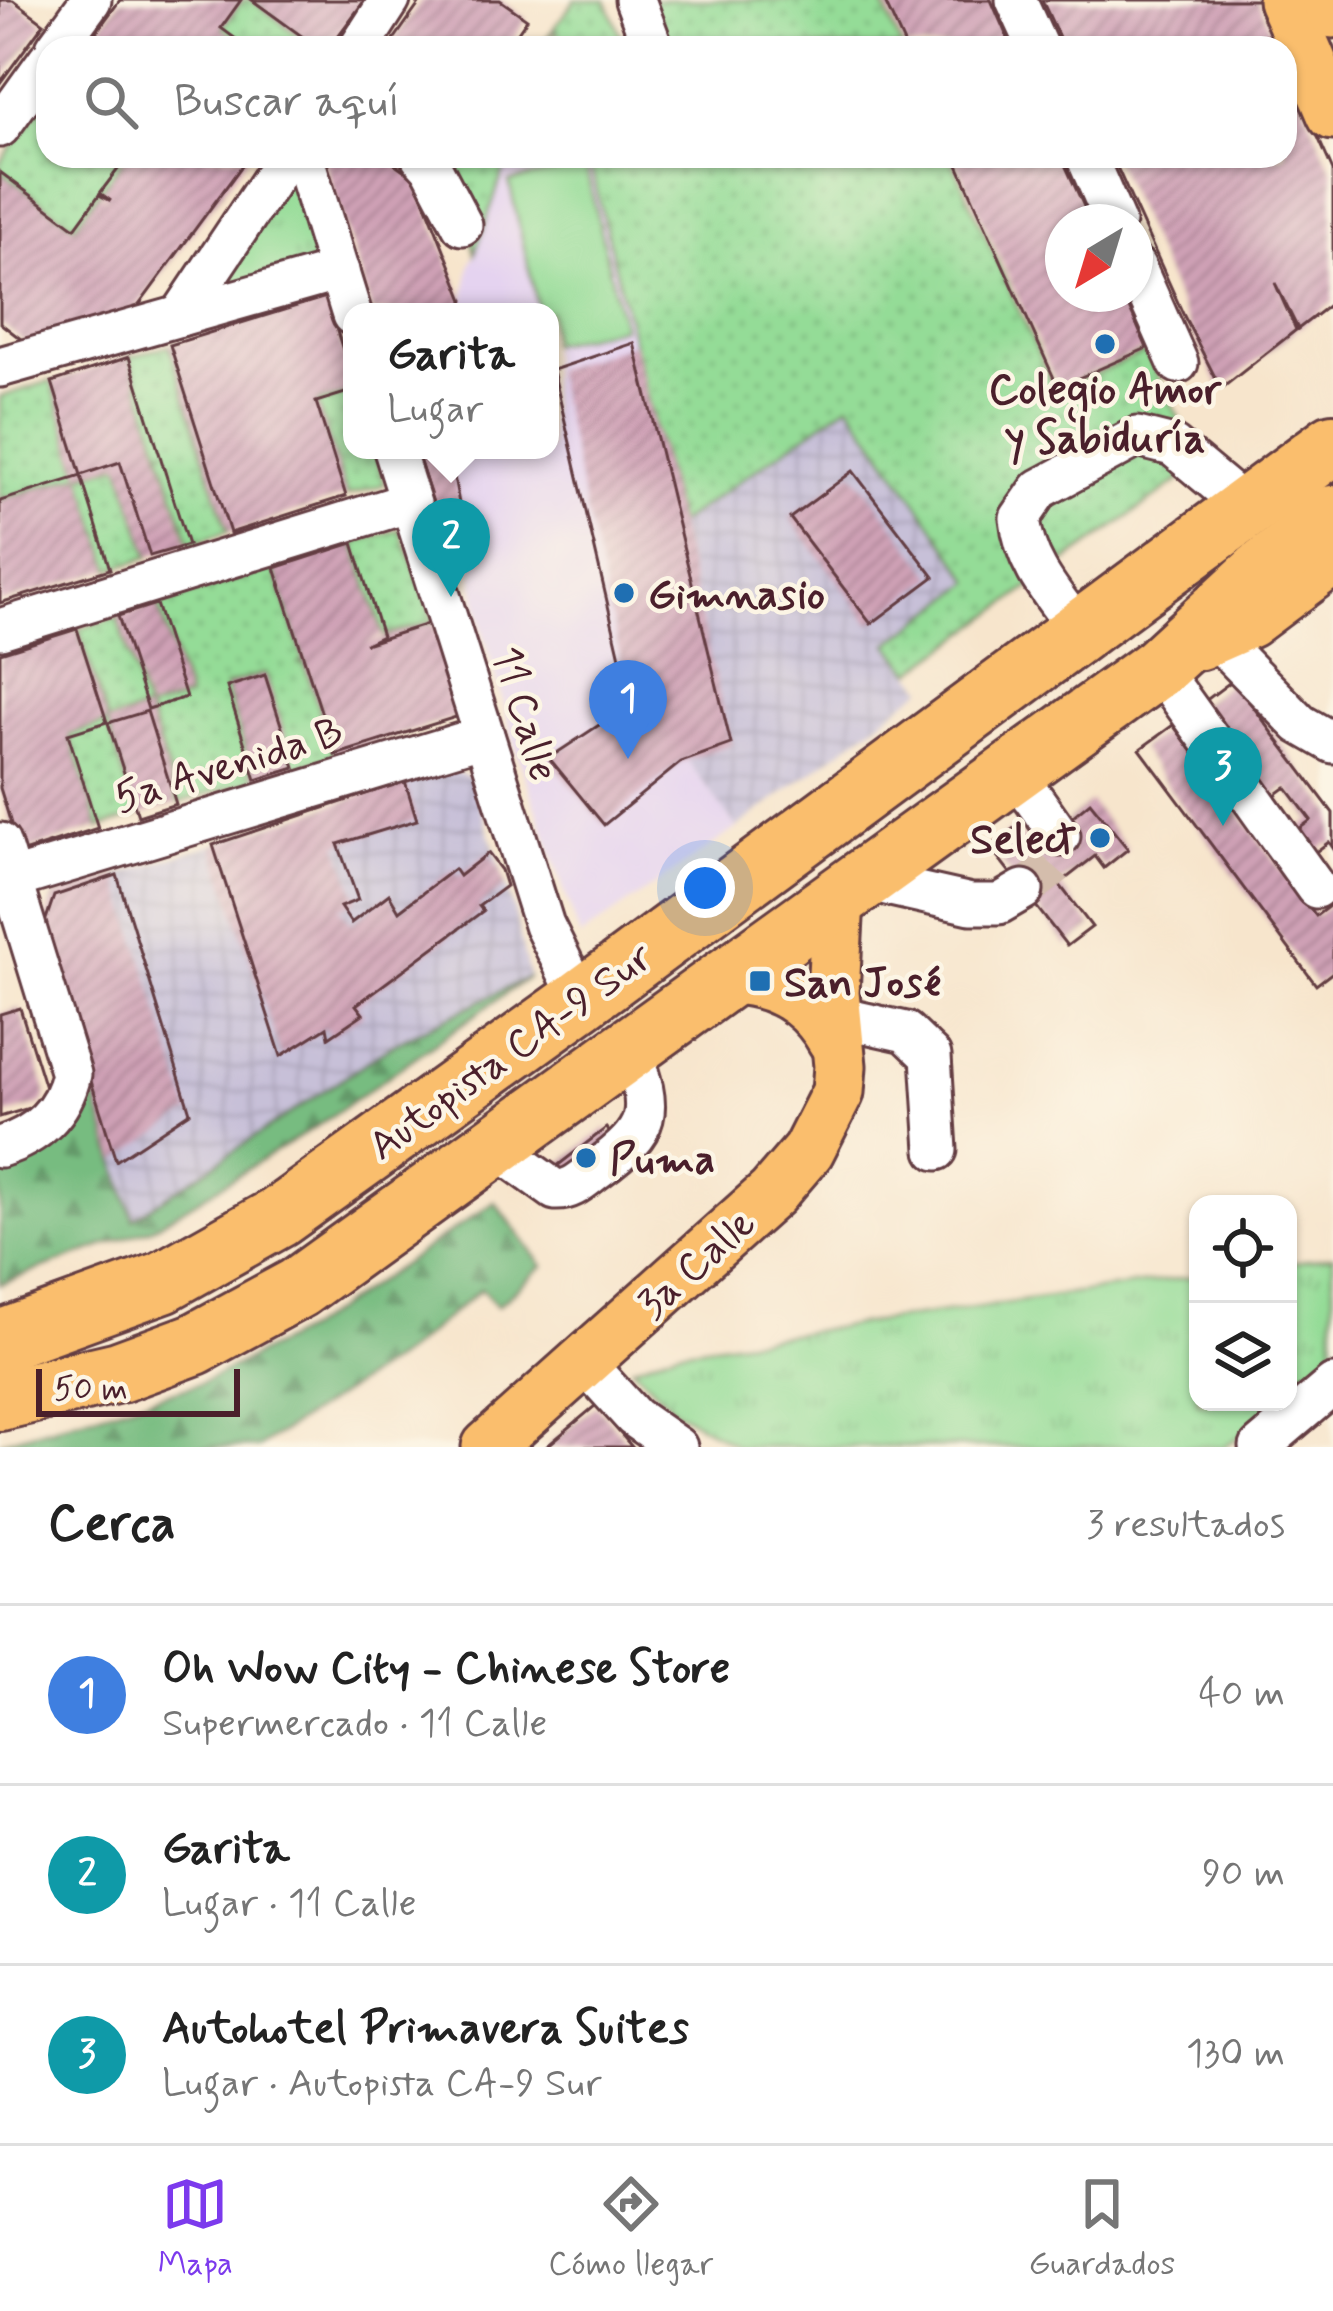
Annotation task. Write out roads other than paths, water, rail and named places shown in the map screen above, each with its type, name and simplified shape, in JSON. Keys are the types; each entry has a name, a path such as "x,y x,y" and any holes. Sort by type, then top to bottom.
{"highway":[{"name":"Autopista CA-9 Sur","path":"0,1341 164,1282 279,1217 581,1000 1323,446"},
{"name":"Autopista CA-9 Sur","path":"0,1400 119,1372 195,1344 298,1288 1183,653 1260,573 1333,516"}],"main road":[{"path":"1284,0 1333,113"},
{"path":"1328,0 1333,12"},
{"path":"1183,653 1249,622 1333,559"},
{"name":"3a Calle","path":"488,1447 772,1193 824,1126 838,1092 840,1066 834,1028 851,889"},
{"path":"727,978 760,981 790,993 834,1028"}],"street":[{"path":"65,36 91,0"},
{"path":"367,36 390,0"},
{"path":"635,0 648,36"},
{"path":"1016,0 1032,36"},
{"path":"0,127 36,77"},
{"path":"180,316 279,168"},
{"path":"307,168 348,303"},
{"path":"432,168 462,225"},
{"path":"1091,168 1107,204"},
{"path":"0,367 338,271"},
{"path":"1153,307 1178,363"},
{"path":"1079,631 1033,567 1022,541 1020,518 1040,489 1137,437 1173,446 1246,507"},
{"name":"11 Calle","path":"397,459 544,925 581,1000"},
{"path":"0,629 410,502"},
{"path":"1183,653 1333,743"},
{"path":"1183,653 1316,888"},
{"name":"5a Avenida B","path":"4,868 484,736"},
{"path":"1014,771 1060,836"},
{"path":"0,1147 43,1124 63,1099 71,1074 4,868"},
{"path":"851,889 970,904 999,904 1023,890"},
{"path":"834,1028 906,1032 932,1056 937,1150"},
{"path":"494,1146 555,1190 571,1188 632,1144 639,1132 643,1084 630,1048"},
{"path":"583,1361 639,1422 674,1446"},
{"path":"1271,1442 1333,1385"}],"tunnel":[{"path":"1023,890 1057,862 1060,836"}],"place":[{"name":"Colegio Amor y Sabiduría","path":"1105,344"},
{"name":"Gimnasio","path":"624,593"},
{"name":"Garita","path":"451,597"},
{"name":"Oh Wow City - Chinese Store","path":"628,759"},
{"name":"Autohotel Primavera Suites","path":"1223,826"},
{"name":"Select","path":"1100,838"},
{"name":"San José","path":"760,981"},
{"name":"Puma","path":"586,1158"}]}
